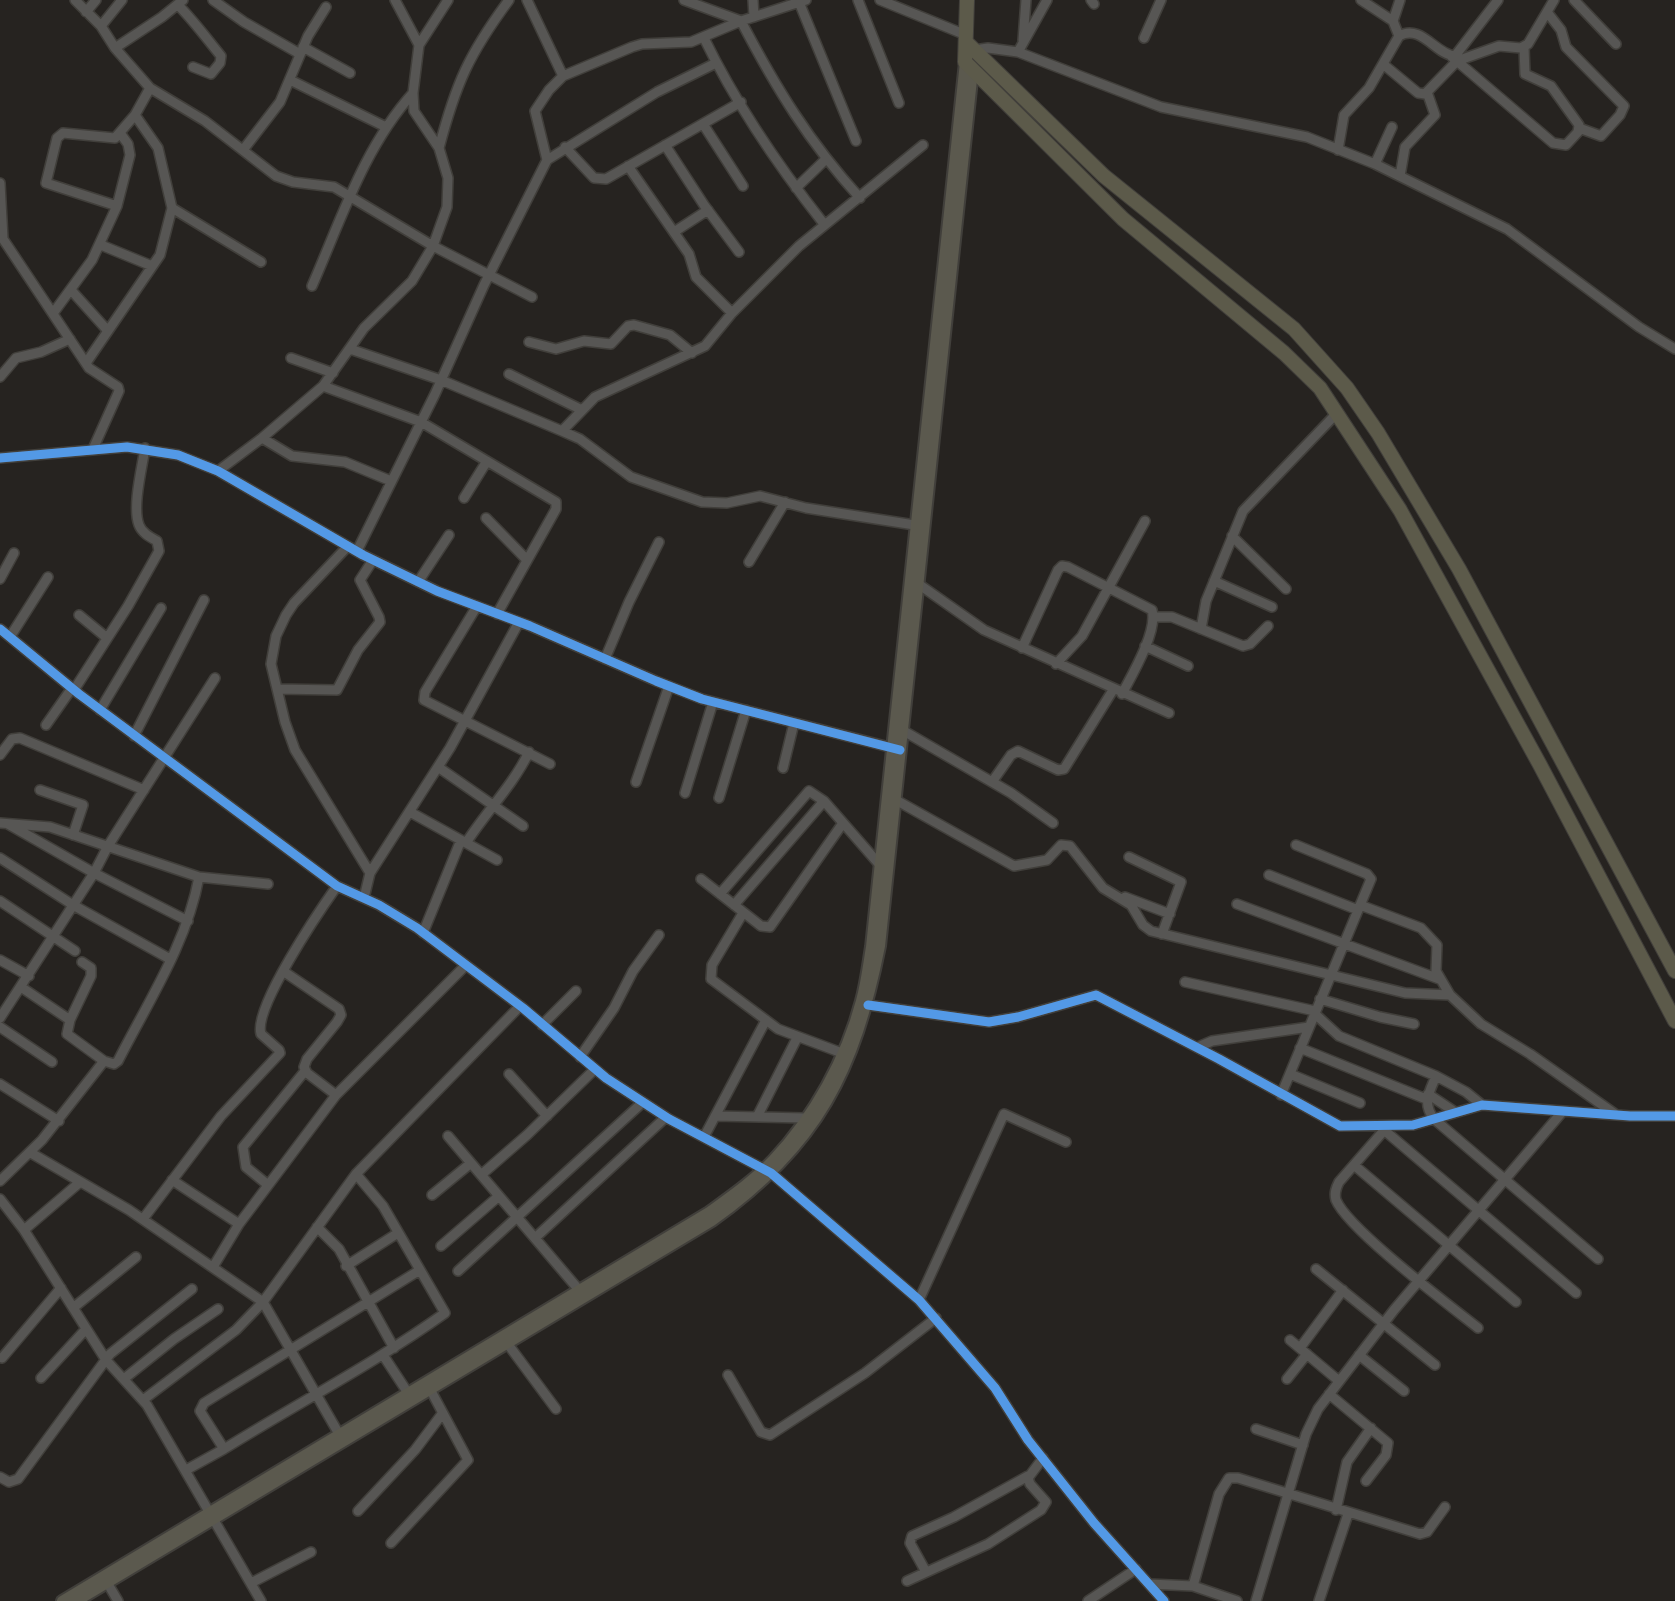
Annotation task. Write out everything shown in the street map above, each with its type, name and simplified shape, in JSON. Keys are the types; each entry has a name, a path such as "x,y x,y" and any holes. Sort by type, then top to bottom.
{"highway":[{"path":"967,0 969,66 1123,219 1284,353 1320,388 1405,520 1540,765 1675,1021"},
{"path":"969,42 976,0"},
{"path":"969,42 1104,176 1294,329 1347,388 1378,433 1459,569 1675,971"}],"main road":[{"path":"213,1516 339,1434 709,1212 767,1171 827,1084 842,1053 861,1000 871,947 879,864 896,749 969,66"},
{"path":"62,1601 105,1580 712,1221 746,1197 767,1171 808,1130 836,1088 854,1047 868,1005 880,946 894,799 896,749 902,730 917,583 919,526"},
{"path":"78,1601 105,1580"}],"street":[{"path":"75,0 101,26 115,48 150,88 205,121 285,179 334,187 433,246 532,297"},
{"path":"86,12 96,0"},
{"path":"101,26 122,0"},
{"path":"213,0 250,26 350,73"},
{"path":"395,0 419,45"},
{"path":"219,471 323,386 364,328 412,281 433,246 443,222 449,191 446,167 440,148 416,116 413,93 419,45 448,0"},
{"path":"440,148 459,80 479,41 509,0"},
{"path":"527,0 563,76"},
{"path":"684,0 741,21 775,86 825,160 860,198"},
{"path":"753,0 754,17"},
{"path":"858,0 899,103"},
{"path":"880,0 969,42 988,48 1018,52 1161,107 1186,114 1275,129 1375,164 1507,229 1639,327 1675,349"},
{"path":"1023,43 1026,0"},
{"path":"1018,52 1047,0"},
{"path":"1144,38 1161,0"},
{"path":"1361,0 1393,21 1399,36"},
{"path":"1393,21 1400,0"},
{"path":"1547,12 1561,30 1566,47 1623,106 1620,116 1601,136 1579,128 1551,86 1525,74 1524,46 1554,0"},
{"path":"1574,0 1616,44"},
{"path":"548,159 535,111 549,90 563,76 638,45 683,43 704,38 741,21 803,1 856,141"},
{"path":"1383,64 1418,93 1427,92 1458,54 1495,1"},
{"path":"115,48 180,2 209,44 221,56 220,63 211,74 193,67"},
{"path":"243,150 280,102 302,50 326,7"},
{"path":"1338,150 1344,115 1364,94 1399,36 1406,33 1418,34 1454,59 1553,143 1568,144 1579,128"},
{"path":"704,38 716,63 796,188 824,224"},
{"path":"1454,59 1499,46 1524,46"},
{"path":"370,873 296,750 277,689 271,652 282,624 294,603 353,549 421,422 490,274 548,159 670,85 716,63"},
{"path":"291,80 386,127"},
{"path":"117,206 48,185 45,181 57,138 61,134 111,138 120,133 135,115 150,88"},
{"path":"1400,176 1406,147 1435,115 1427,92"},
{"path":"312,286 351,196 386,127 413,93"},
{"path":"565,147 598,180 606,179 741,102"},
{"path":"86,363 161,251 172,208 158,148 135,115"},
{"path":"703,124 742,186"},
{"path":"1375,164 1392,127"},
{"path":"54,312 101,245 117,206 130,155 128,144 120,133"},
{"path":"665,145 739,252"},
{"path":"562,431 597,396 705,346 732,313 824,224 860,198 923,145"},
{"path":"796,188 825,160"},
{"path":"628,166 689,254 696,277 732,313"},
{"path":"0,183 3,239 86,363 119,389 93,449"},
{"path":"172,208 261,262"},
{"path":"674,232 708,210"},
{"path":"101,245 152,266"},
{"path":"71,290 108,331"},
{"path":"529,342 556,349 584,341 611,344 627,328 634,325 670,335 692,353"},
{"path":"0,377 16,358 41,352 70,339"},
{"path":"350,349 441,380 562,431 580,439 631,477 702,502 727,503 755,495 919,526"},
{"path":"291,358 333,373"},
{"path":"509,374 582,410"},
{"path":"323,386 421,422 557,504 497,614"},
{"path":"1201,629 1206,601 1243,511 1254,497 1337,414"},
{"path":"262,438 292,456 345,462 391,481"},
{"path":"46,725 73,689 128,606 160,547 157,541 144,533 138,524 139,488 145,448"},
{"path":"0,458 93,449 145,448 178,455 219,471 353,549 418,582 669,686 713,702 896,749"},
{"path":"464,498 487,461"},
{"path":"749,562 785,502"},
{"path":"486,518 527,560"},
{"path":"1056,664 1082,636 1145,521"},
{"path":"418,582 449,535"},
{"path":"1232,536 1286,589"},
{"path":"605,659 629,602 659,542"},
{"path":"0,579 14,553"},
{"path":"277,689 332,691 341,686 357,650 380,622 360,580 373,560"},
{"path":"992,782 1011,755 1018,751 1058,770 1064,769 1118,692 1145,646 1154,617 1149,607 1068,567 1060,568 1022,648"},
{"path":"10,637 48,577"},
{"path":"1214,581 1272,607"},
{"path":"917,583 974,625 1118,692 1169,713"},
{"path":"134,736 204,600"},
{"path":"477,606 423,696 427,703 550,764"},
{"path":"100,710 161,608"},
{"path":"79,615 107,638"},
{"path":"1154,617 1172,617 1243,646 1250,644 1268,626"},
{"path":"364,898 370,873 466,721 519,622"},
{"path":"0,629 164,759 337,886 364,898 423,933 543,1024 595,1069 666,1117 767,1171 920,1300 995,1388 1042,1458 1164,1601"},
{"path":"1145,646 1188,666"},
{"path":"0,1018 54,937 108,846 215,678"},
{"path":"636,782 669,686"},
{"path":"685,793 713,702"},
{"path":"719,798 746,710"},
{"path":"783,768 794,723"},
{"path":"902,730 992,782 1053,823"},
{"path":"0,755 12,739 20,738 144,790"},
{"path":"423,933 463,842 516,777 529,752"},
{"path":"438,768 523,826"},
{"path":"40,790 83,805 73,834"},
{"path":"720,894 808,792 813,791 879,864"},
{"path":"894,799 1014,866 1044,862 1061,845 1070,846 1103,888 1131,905 1146,929 1415,995 1450,995"},
{"path":"734,905 824,801"},
{"path":"410,812 497,860"},
{"path":"3,822 43,826 73,834 199,877 268,884"},
{"path":"3,822 94,873 188,921"},
{"path":"701,879 764,928 772,926 843,823"},
{"path":"1281,1095 1370,881 1368,875 1296,845"},
{"path":"1129,857 1180,880 1181,886 1162,934"},
{"path":"0,858 73,905 170,959"},
{"path":"1269,875 1425,931 1438,949 1436,971 1439,979 1450,995 1480,1024 1530,1054 1617,1115"},
{"path":"82,962 91,968 91,976 69,1020 66,1032 69,1037 104,1061 114,1064 118,1061 188,921 199,877"},
{"path":"143,1220 220,1116 280,1053 280,1050 261,1034 260,1029 301,937 337,886"},
{"path":"1103,888 1170,914"},
{"path":"0,902 75,951"},
{"path":"1237,904 1439,979"},
{"path":"743,913 716,958 710,976 714,984 766,1020 798,1038 842,1053"},
{"path":"580,1056 615,1008 633,971 659,935"},
{"path":"0,960 29,976"},
{"path":"213,1267 239,1224 336,1095 466,965"},
{"path":"268,1185 246,1167 243,1147 305,1071 307,1059 337,1022 341,1012 336,1005 284,971"},
{"path":"1185,982 1314,1012 1339,1036 1436,1076 1466,1092 1482,1105"},
{"path":"21,987 69,1020"},
{"path":"543,1024 576,991"},
{"path":"868,1005 989,1022 1018,1017 1096,995 1198,1047 1333,1124 1385,1128 1413,1125 1482,1105 1617,1115 1675,1116"},
{"path":"1320,999 1380,1017 1414,1024"},
{"path":"143,1400 236,1330 263,1302 356,1174 520,1006"},
{"path":"704,1137 766,1020"},
{"path":"0,1027 52,1062"},
{"path":"1198,1047 1212,1041 1309,1027"},
{"path":"757,1117 798,1038"},
{"path":"1300,1048 1427,1096 1455,1112"},
{"path":"0,1181 31,1153 104,1061"},
{"path":"481,1175 595,1069"},
{"path":"305,1071 336,1095"},
{"path":"508,1074 547,1116"},
{"path":"1290,1074 1360,1103"},
{"path":"1436,1076 1427,1096 1428,1111 1434,1119 1598,1258"},
{"path":"0,1084 59,1120"},
{"path":"458,1271 519,1218 643,1102"},
{"path":"1257,1601 1310,1422 1384,1323 1563,1111"},
{"path":"920,1300 1004,1114 1066,1142"},
{"path":"715,1116 805,1118"},
{"path":"535,1238 666,1117"},
{"path":"1385,1128 1336,1188 1336,1200 1360,1229 1478,1328"},
{"path":"1385,1128 1478,1211 1576,1293"},
{"path":"448,1136 579,1290"},
{"path":"31,1153 143,1220 263,1302 339,1434"},
{"path":"432,1195 471,1163"},
{"path":"1354,1165 1516,1302"},
{"path":"186,1470 315,1392 383,1355 445,1312 383,1206 356,1174"},
{"path":"172,1180 239,1224"},
{"path":"24,1230 79,1183"},
{"path":"441,1246 499,1196"},
{"path":"0,1198 24,1230 106,1360 143,1400 261,1601"},
{"path":"317,1227 339,1249 346,1266 394,1348"},
{"path":"346,1266 398,1233"},
{"path":"73,1308 136,1257"},
{"path":"1316,1269 1435,1365"},
{"path":"224,1449 200,1411 201,1406 420,1270"},
{"path":"2,1358 61,1288"},
{"path":"0,1477 9,1482 18,1479 110,1354 192,1289"},
{"path":"1287,1379 1343,1290"},
{"path":"125,1378 174,1339 218,1309"},
{"path":"728,1375 761,1432 770,1435 866,1373 936,1318"},
{"path":"41,1378 86,1329"},
{"path":"1290,1340 1339,1381"},
{"path":"507,1342 556,1409"},
{"path":"383,1355 408,1393"},
{"path":"1359,1355 1404,1391"},
{"path":"391,1543 466,1463 467,1457 430,1389"},
{"path":"1329,1394 1371,1428 1389,1446 1366,1481"},
{"path":"358,1511 415,1450 442,1414"},
{"path":"1336,1510 1347,1462 1371,1428"},
{"path":"1256,1430 1302,1446"},
{"path":"926,1572 910,1543 912,1536 954,1517 1028,1476 1042,1458"},
{"path":"907,1581 988,1544 1041,1510 1046,1502 1030,1484 1028,1476"},
{"path":"1193,1586 1219,1494 1226,1480 1238,1478 1348,1514 1420,1534 1429,1529 1445,1507"},
{"path":"1319,1601 1348,1514"},
{"path":"251,1583 311,1552"},
{"path":"1088,1601 1136,1569"},
{"path":"105,1580 118,1601"},
{"path":"1149,1584 1193,1586 1237,1601"}],"cycle path":[{"path":"0,458 127,447 178,455 218,471 363,555 437,591 530,626 656,681 702,699 900,750"},
{"path":"0,629 79,694 337,886 379,905 417,928 523,1008 606,1078 669,1119 771,1173 919,1300 995,1388 1028,1440 1094,1523 1164,1601"},
{"path":"868,1005 989,1022 1018,1017 1096,995 1340,1126 1413,1125 1482,1105 1630,1116 1675,1116"}]}
